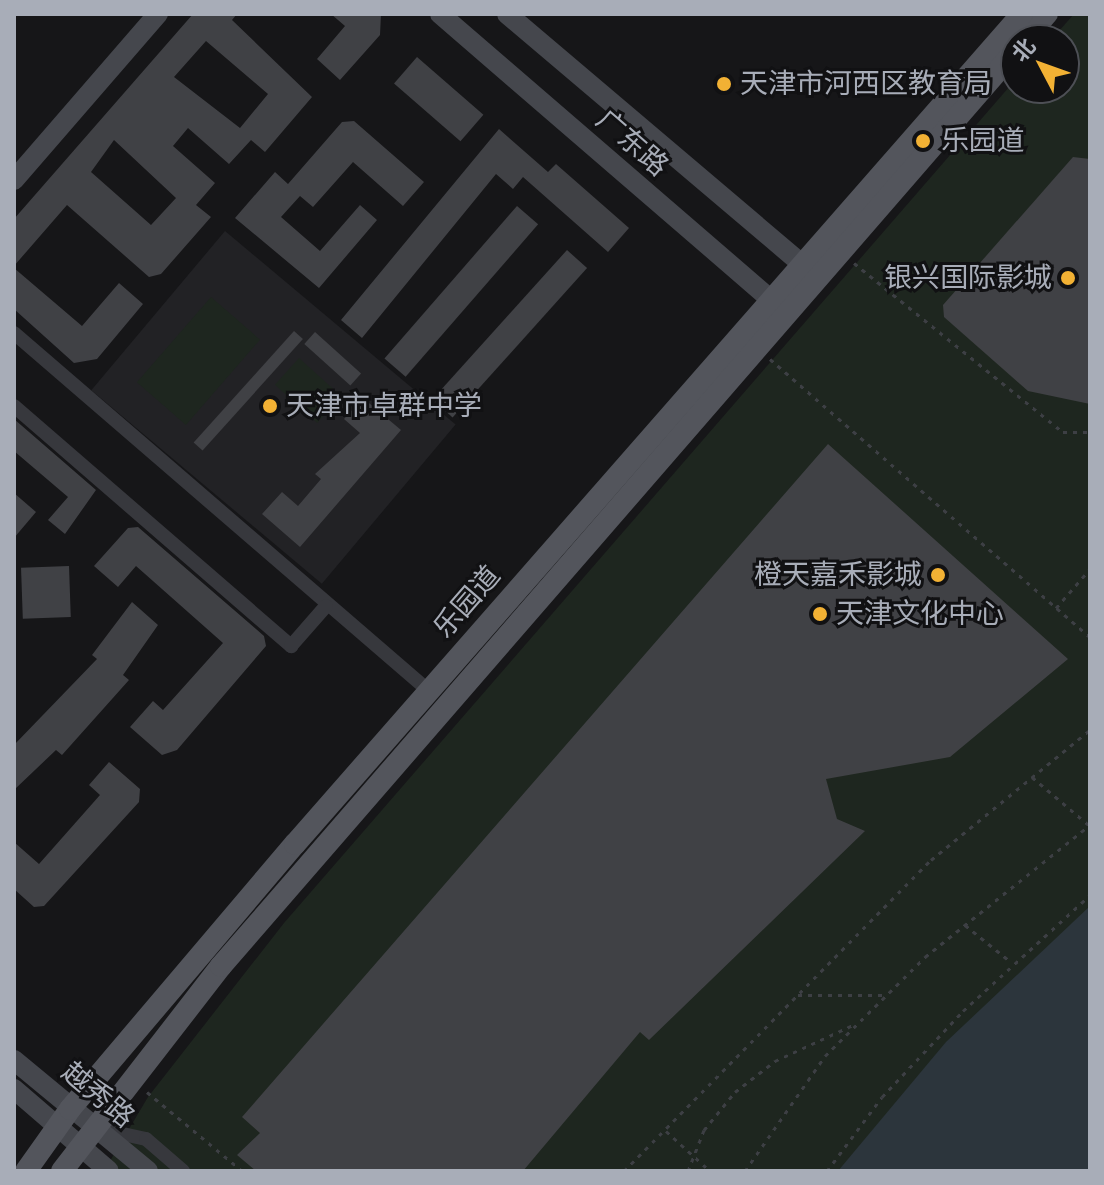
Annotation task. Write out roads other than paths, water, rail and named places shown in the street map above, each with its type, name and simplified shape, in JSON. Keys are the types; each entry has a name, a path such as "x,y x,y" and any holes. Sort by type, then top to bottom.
{"main road":[{"path":"14,162 143,14"},
{"path":"14,180 158,14"},
{"name":"广东路","path":"440,14 788,315"},
{"name":"广东路","path":"507,14 820,279"},
{"name":"乐园道","path":"26,1171 63,1118 429,691 1022,14"},
{"name":"乐园道","path":"62,1171 84,1136 131,1078 446,706 1000,69"},
{"path":"429,691 446,706"},
{"name":"越秀路","path":"14,1060 63,1118 84,1136 148,1171"},
{"name":"越秀路","path":"14,1089 63,1118"},
{"name":"越秀路","path":"84,1136 109,1171"}],"street":[{"path":"14,333 326,606 429,691"},
{"path":"14,406 291,646 326,606"},
{"path":"93,1171 84,1136 146,1139 183,1171"}],"place":[{"name":"天津市河西区教育局","path":"724,84"},
{"name":"乐园道","path":"923,141"},
{"name":"银兴国际影城","path":"1068,278"},
{"name":"天津市卓群中学","path":"270,406"},
{"name":"橙天嘉禾影城","path":"938,575"},
{"name":"天津文化中心","path":"820,614"}]}
